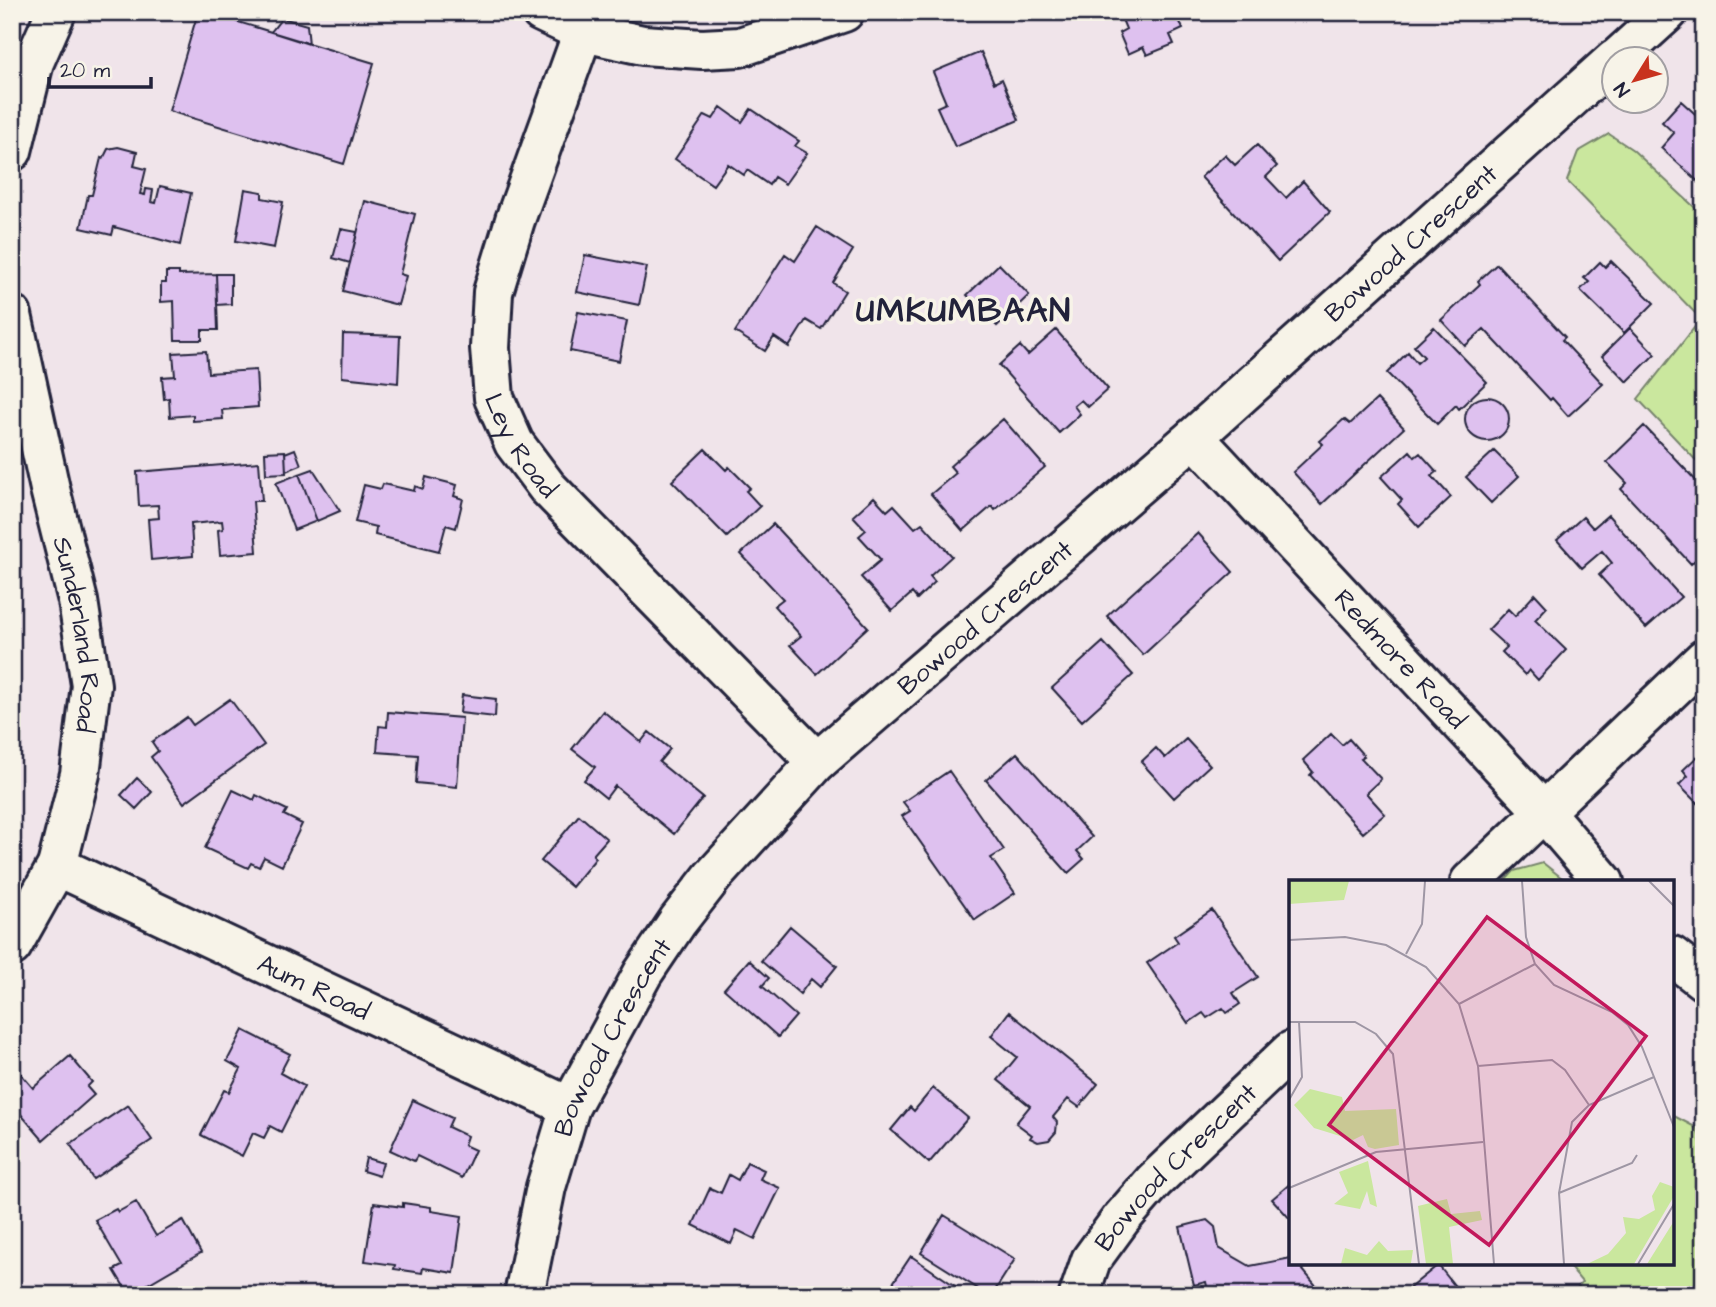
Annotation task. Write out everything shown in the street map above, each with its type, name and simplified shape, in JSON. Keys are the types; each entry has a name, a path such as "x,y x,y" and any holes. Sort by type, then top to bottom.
{"street":[{"path":"12,150 34,62 56,12"},
{"path":"541,12 583,32 643,45 702,49 740,47 844,12"},
{"name":"Bowood Crescent","path":"1630,46 1668,12"},
{"name":"Ley Road","path":"583,32 515,220 493,292 490,348 494,398 514,443 547,487 817,762"},
{"name":"Bowood Crescent","path":"524,1295 546,1186 570,1107 643,973 713,876 817,762 1194,437 1600,73"},
{"name":"Sunderland Road","path":"12,315 78,601 91,685 80,774 57,866 12,946"},
{"name":"Redmore Road","path":"1194,437 1544,812 1602,880"},
{"path":"1472,880 1704,659"},
{"name":"Aum Road","path":"57,866 570,1107"},
{"path":"1674,958 1704,981"},
{"name":"Bowood Crescent","path":"1079,1295 1091,1260 1137,1200 1289,1053"}],"green space":[{"path":"1609,134 1633,150 1704,216 1704,469 1638,399 1701,319 1567,181 1578,152"},
{"path":"1543,863 1564,880 1506,880 1514,871"},
{"path":"1674,1116 1697,1128 1704,1155 1704,1295 1572,1295 1582,1282 1568,1265 1674,1265"}],"building":[{"path":"198,12 374,63 344,164 169,111"},
{"path":"1119,12 1176,12 1183,29 1170,35 1174,44 1147,55 1143,47 1128,54 1119,33 1126,29"},
{"path":"282,18 307,25 309,44 271,32"},
{"path":"981,52 994,83 1002,79 1019,120 955,147 937,107 946,103 933,72"},
{"path":"1681,101 1704,122 1704,187 1661,148 1674,133 1662,122"},
{"path":"721,107 742,122 751,109 799,141 795,146 807,153 785,184 774,177 769,185 747,170 744,175 728,164 713,185 675,159 705,115 713,119"},
{"path":"1257,145 1277,166 1266,177 1286,198 1303,181 1330,212 1278,261 1201,177 1225,155 1235,165"},
{"path":"118,147 137,152 134,166 146,169 140,194 145,195 146,189 153,190 151,202 156,203 160,186 191,193 180,245 114,227 112,235 81,228 88,195 92,195 101,158 103,159 108,149"},
{"path":"245,189 262,192 262,198 283,202 274,248 236,241"},
{"path":"365,201 415,214 400,274 406,276 398,305 343,291"},
{"path":"817,227 853,250 833,283 845,291 821,329 806,320 789,347 774,337 765,351 735,332 785,254 795,261"},
{"path":"341,229 357,232 350,263 333,258"},
{"path":"585,255 647,267 639,305 577,292"},
{"path":"1611,261 1654,303 1624,333 1580,290 1589,282 1584,278 1600,262 1605,267"},
{"path":"999,264 1029,295 997,326 967,295"},
{"path":"1497,264 1565,337 1562,340 1603,384 1568,416 1484,329 1465,346 1441,320 1480,284 1478,281"},
{"path":"166,272 179,272 179,275 216,274 218,330 202,330 202,340 175,340 174,301 161,302 161,283 166,283"},
{"path":"216,274 231,274 231,304 217,305"},
{"path":"578,312 627,321 619,361 570,351"},
{"path":"1434,327 1487,382 1459,409 1456,405 1437,424 1387,373 1408,352 1417,363 1424,357 1414,346"},
{"path":"1630,328 1655,354 1627,382 1602,356"},
{"path":"1056,330 1108,389 1088,407 1081,400 1074,406 1080,414 1059,433 999,365 1020,346 1028,355"},
{"path":"343,334 400,336 398,383 342,377"},
{"path":"206,351 208,373 256,370 258,407 222,410 223,419 193,421 193,415 170,417 169,398 164,399 162,377 175,376 173,353"},
{"path":"1487,397 1503,403 1509,419 1503,435 1487,441 1471,435 1465,419 1471,403"},
{"path":"1377,399 1404,428 1322,504 1293,472 1323,444 1320,441 1344,419 1350,424"},
{"path":"1003,419 1045,467 995,510 992,506 963,531 931,494 956,473 950,466"},
{"path":"1644,426 1704,489 1704,551 1691,564 1621,489 1627,483 1607,462"},
{"path":"295,449 301,465 286,471 285,453"},
{"path":"705,449 726,470 729,467 750,488 746,491 760,506 727,537 672,481"},
{"path":"285,451 286,473 266,474 265,452"},
{"path":"1410,451 1415,457 1420,453 1437,472 1432,476 1451,497 1419,527 1398,504 1402,500 1381,477"},
{"path":"1494,451 1519,476 1491,503 1466,477"},
{"path":"259,462 262,501 253,501 257,552 220,555 218,530 223,529 222,521 191,524 193,556 151,560 148,519 159,518 158,505 139,506 137,472"},
{"path":"313,469 340,511 317,521 299,474"},
{"path":"299,474 317,521 294,530 276,483"},
{"path":"426,477 457,485 454,496 463,499 456,528 446,525 439,551 375,535 376,527 355,522 364,485 381,489 383,484 414,491 415,486 423,489"},
{"path":"874,497 887,511 894,505 915,528 922,523 952,556 930,576 935,582 917,599 912,593 892,611 861,577 881,560 859,536 866,530 853,516"},
{"path":"1608,515 1681,597 1646,628 1599,575 1612,563 1602,551 1582,568 1557,540 1583,517 1593,528"},
{"path":"773,524 868,627 817,674 790,645 801,636 774,606 783,599 741,554"},
{"path":"1198,533 1233,572 1143,655 1107,616"},
{"path":"1535,594 1547,607 1535,620 1566,650 1538,680 1529,670 1525,675 1502,652 1507,647 1488,630 1508,609 1515,616"},
{"path":"1103,642 1133,675 1082,721 1052,688"},
{"path":"462,695 496,699 495,717 460,713"},
{"path":"230,699 264,745 184,803 151,757 158,751 152,742 187,717 193,725"},
{"path":"603,711 641,742 649,732 670,749 659,762 703,798 674,834 615,786 606,798 584,780 595,767 572,749"},
{"path":"388,712 462,718 457,787 416,783 418,755 377,752 379,726 387,727"},
{"path":"1331,734 1342,745 1349,739 1364,756 1361,758 1381,779 1366,793 1385,814 1363,833 1310,775 1313,772 1303,760"},
{"path":"1186,739 1210,765 1174,798 1141,762 1156,748 1165,758"},
{"path":"1702,752 1704,810 1679,785 1688,776 1683,770"},
{"path":"1017,753 1092,837 1077,851 1084,859 1068,873 986,780"},
{"path":"949,771 1004,850 991,858 1015,893 975,920 902,816 910,811 903,802"},
{"path":"137,778 152,792 136,809 121,795"},
{"path":"233,790 254,800 256,795 287,810 284,815 302,824 282,866 264,857 259,867 251,863 248,868 205,848"},
{"path":"579,815 607,839 593,855 596,858 572,887 541,861"},
{"path":"1212,910 1258,977 1233,993 1240,1004 1227,1013 1223,1008 1207,1018 1203,1013 1188,1023 1147,963 1178,942 1174,936"},
{"path":"790,926 837,966 820,987 811,979 800,994 761,961"},
{"path":"749,960 769,978 762,986 796,1016 778,1037 724,989"},
{"path":"1009,1012 1098,1084 1079,1107 1068,1099 1053,1117 1057,1122 1056,1132 1049,1140 1038,1142 1030,1138 1032,1135 1016,1123 1030,1106 998,1080 1017,1057 991,1036"},
{"path":"243,1030 290,1054 280,1073 304,1086 281,1132 270,1126 264,1138 253,1133 242,1156 201,1135 224,1090 229,1092 241,1069 227,1061"},
{"path":"70,1056 92,1082 87,1087 94,1095 43,1140 12,1104 12,1069 15,1067 33,1088"},
{"path":"933,1088 968,1118 929,1163 891,1130 910,1107 914,1111"},
{"path":"413,1100 452,1118 448,1127 467,1136 464,1145 475,1150 462,1178 417,1156 414,1161 390,1150"},
{"path":"128,1105 152,1140 93,1179 70,1144"},
{"path":"366,1158 383,1163 379,1176 363,1171"},
{"path":"747,1162 764,1170 760,1179 780,1188 755,1239 737,1230 731,1244 693,1225 710,1188 721,1193 729,1175 738,1180"},
{"path":"1289,1185 1289,1218 1272,1199"},
{"path":"136,1202 156,1236 183,1220 201,1253 129,1295 114,1270 122,1266 95,1220"},
{"path":"374,1203 431,1207 431,1211 462,1216 454,1273 423,1268 422,1273 394,1269 395,1265 365,1261"},
{"path":"944,1215 1015,1259 992,1295 921,1253"},
{"path":"1207,1220 1215,1227 1219,1248 1250,1266 1289,1258 1289,1265 1299,1265 1324,1295 1209,1295 1206,1282 1194,1285 1180,1227"},
{"path":"911,1256 958,1288 954,1295 911,1295 893,1283"},
{"path":"1438,1265 1462,1295 1401,1295"}],"district":[{"name":"UMKUMBAAN","path":"964,309"}]}
